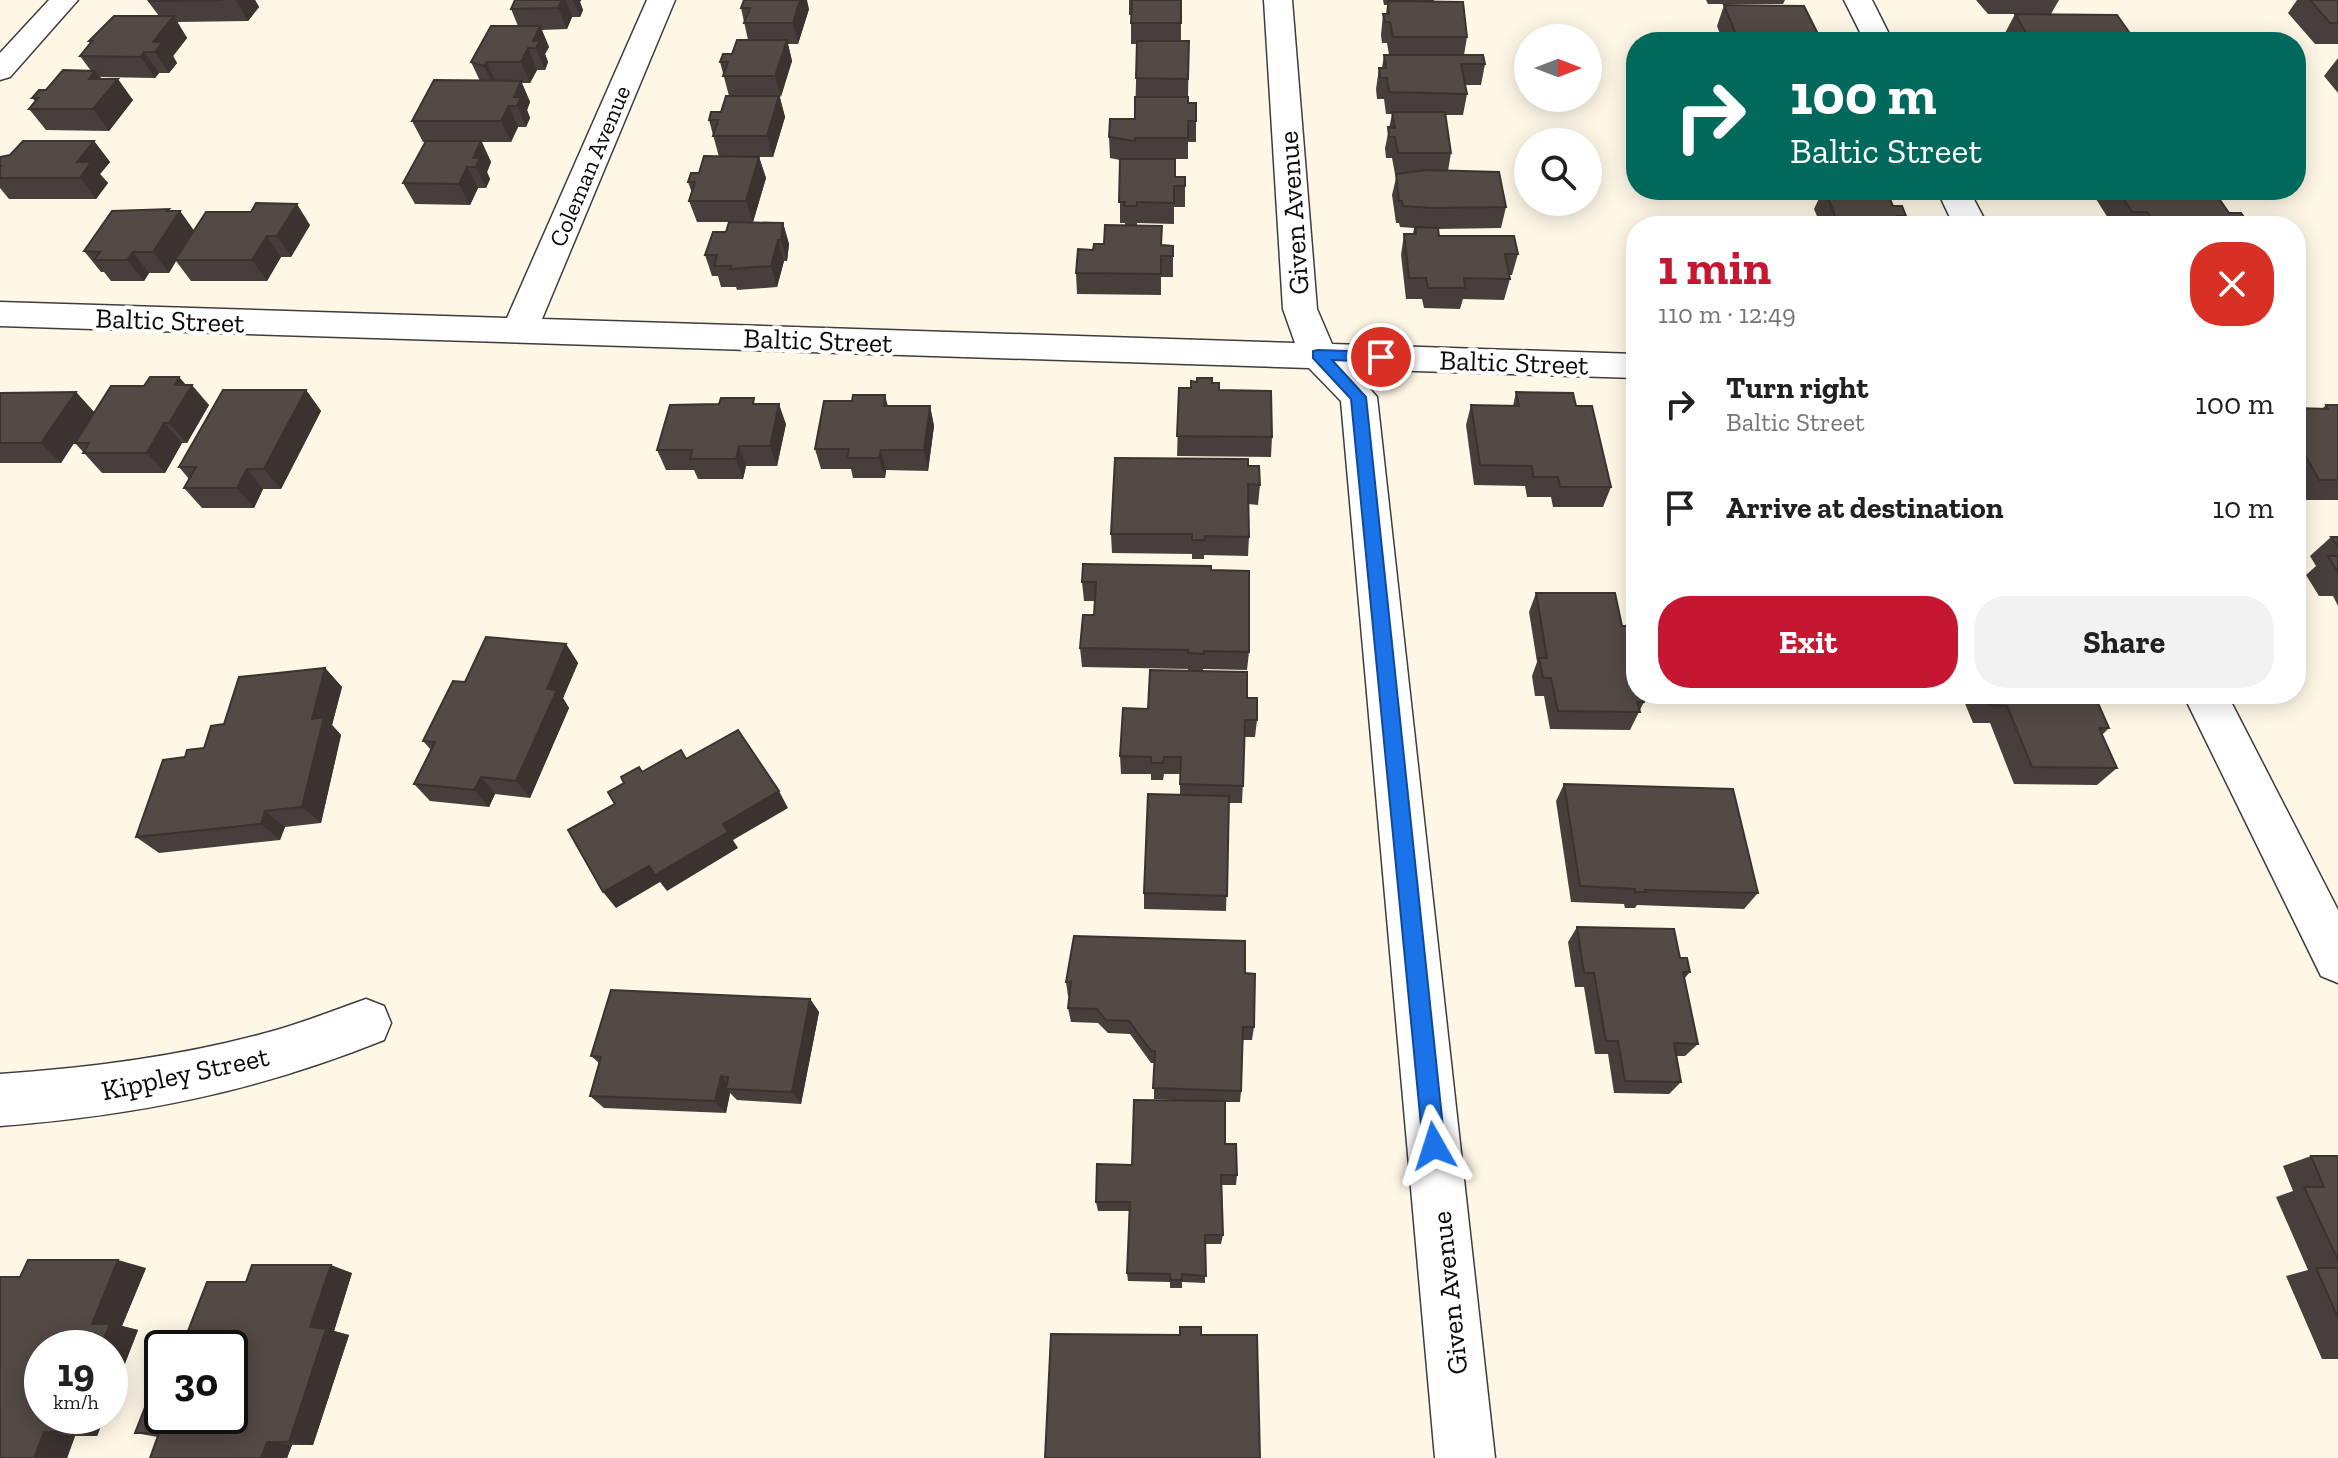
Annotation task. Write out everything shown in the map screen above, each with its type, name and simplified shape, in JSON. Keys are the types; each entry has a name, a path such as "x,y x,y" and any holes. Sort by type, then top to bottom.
{"street":[{"path":"0,71 64,0"},
{"name":"Coleman Avenue","path":"519,331 661,0"},
{"name":"Given Avenue","path":"1278,0 1300,309 1318,355 1359,397 1465,1458"},
{"path":"1858,0 1874,32"},
{"name":"Baltic Street","path":"0,314 1626,366"},
{"path":"2210,704 2338,960"},
{"name":"Kippley Street","path":"0,1100 85,1094 183,1078 275,1056 366,1023"}],"building":[{"path":"515,0 562,0 558,8 511,9"},
{"path":"744,0 800,0 793,23 744,23 750,8 741,8"},
{"path":"1132,0 1181,0 1181,23 1131,23"},
{"path":"2310,0 2338,0 2338,23 2330,23"},
{"path":"1388,1 1463,2 1467,37 1393,37 1390,22 1385,22 1383,14 1389,14"},
{"path":"1724,5 1804,6 1817,32 1735,32"},
{"path":"2015,14 2117,15 2129,32 2026,32"},
{"path":"114,16 174,16 153,42 163,42 155,52 144,52 141,57 80,56 92,41 89,41"},
{"path":"491,26 540,26 533,41 540,41 536,48 528,48 521,62 487,62 484,66 471,62"},
{"path":"737,40 787,40 775,76 723,76 728,62 720,62 723,54 732,54"},
{"path":"1137,41 1189,41 1188,79 1136,78"},
{"path":"1384,55 1483,55 1485,64 1461,64 1467,94 1389,92 1387,78 1380,78 1379,68 1386,68"},
{"path":"63,70 95,71 89,79 118,79 93,109 29,109 38,98 32,98 39,90 46,90"},
{"path":"434,80 521,81 514,97 521,97 517,106 509,106 501,121 412,121"},
{"path":"726,96 779,96 767,136 713,136 718,120 709,120 711,112 721,112"},
{"path":"1135,97 1188,97 1188,103 1196,103 1196,121 1188,121 1188,138 1135,138 1135,141 1109,137 1110,119 1135,119"},
{"path":"1392,112 1445,112 1451,153 1398,153 1395,137 1389,137 1388,127 1395,128"},
{"path":"23,141 94,141 77,162 91,162 80,178 0,178 0,157 10,155"},
{"path":"426,141 481,141 473,158 480,158 476,167 467,167 459,184 403,183"},
{"path":"704,156 759,157 746,201 689,201 695,182 688,182 691,173 699,173"},
{"path":"1120,159 1175,159 1175,177 1185,177 1185,186 1174,186 1174,203 1137,202 1137,206 1124,206 1125,202 1119,202"},
{"path":"1427,170 1499,172 1506,207 1403,206 1399,201 1396,174"},
{"path":"1829,200 1890,200 1893,206 1902,206 1906,216 1897,216 1835,216"},
{"path":"2124,200 2220,200 2229,213 2241,213 2243,216 2150,216 2147,212 2132,212"},
{"path":"256,203 297,204 277,236 267,236 252,260 175,260 206,212 251,212"},
{"path":"169,209 167,211 180,211 153,252 133,252 127,260 94,260 100,252 84,251 112,211"},
{"path":"729,222 783,223 781,240 778,240 771,266 730,269 731,266 714,266 717,255 705,255 713,232 726,232"},
{"path":"1105,225 1162,226 1161,245 1173,246 1173,256 1161,256 1161,274 1076,273 1078,249 1093,250 1094,244 1104,244"},
{"path":"1415,227 1438,228 1439,236 1514,236 1518,254 1505,254 1510,279 1464,278 1465,288 1428,288 1426,278 1409,278 1404,234 1416,234"},
{"path":"150,377 179,377 175,385 192,385 147,453 83,453 89,443 75,443 111,386 144,386"},
{"path":"1197,378 1212,378 1212,383 1219,383 1219,390 1271,391 1272,437 1177,436 1179,388 1191,388 1191,381 1197,382"},
{"path":"223,390 306,390 264,469 247,469 237,488 184,488 196,467 179,467"},
{"path":"76,392 41,443 0,443 0,393"},
{"path":"1516,392 1573,393 1576,406 1592,406 1611,487 1560,487 1558,477 1533,477 1532,466 1480,465 1471,405 1519,406"},
{"path":"853,395 885,395 884,406 930,406 924,450 881,450 879,458 847,458 849,449 815,449 824,401 852,401"},
{"path":"721,398 754,398 753,404 779,404 770,446 739,446 736,459 690,459 692,450 657,450 670,405 719,404"},
{"path":"2326,405 2338,405 2338,480 2319,480 2306,457 2306,408 2328,409"},
{"path":"1115,458 1248,459 1248,466 1259,466 1260,485 1248,484 1249,537 1205,536 1205,540 1192,540 1192,534 1111,534"},
{"path":"2328,556 2338,556 2338,572"},
{"path":"1083,564 1211,566 1211,570 1249,571 1249,652 1204,651 1204,654 1188,653 1188,650 1080,648 1083,615 1094,615 1096,582 1082,582"},
{"path":"1536,593 1615,593 1622,626 1626,626 1626,704 1638,704 1640,712 1558,711 1551,678 1543,678 1539,658 1547,658"},
{"path":"486,637 566,644 547,689 557,690 516,781 481,777 474,790 414,784 435,742 423,741 453,681 465,682"},
{"path":"325,668 312,719 324,717 302,807 265,811 261,824 136,837 163,760 185,757 187,750 204,748 211,726 224,724 239,677"},
{"path":"1150,670 1247,672 1247,698 1257,698 1257,720 1245,720 1243,786 1180,784 1181,757 1164,757 1163,763 1151,763 1151,757 1120,756 1123,708 1148,709"},
{"path":"2098,704 2109,728 2099,728 2117,768 2032,767 2007,706 1990,705"},
{"path":"738,730 779,791 723,824 728,832 655,875 649,866 603,892 568,830 615,804 608,792 624,783 621,777 639,767 642,772 681,750 686,759"},
{"path":"1564,784 1733,789 1758,893 1635,892 1635,889 1580,886"},
{"path":"1148,794 1229,796 1227,896 1144,893"},
{"path":"1577,927 1674,929 1680,958 1687,958 1690,972 1683,972 1698,1044 1674,1043 1681,1082 1625,1081 1618,1041 1606,1041 1594,973 1584,973"},
{"path":"1074,936 1245,941 1245,973 1255,974 1254,1027 1243,1027 1241,1091 1153,1088 1155,1051 1151,1051 1129,1021 1106,1020 1097,1009 1068,1008 1071,982 1066,982"},
{"path":"611,990 810,999 792,1092 726,1089 728,1077 721,1076 715,1101 590,1096 601,1057 591,1056"},
{"path":"1134,1100 1225,1101 1225,1144 1236,1144 1237,1175 1221,1175 1223,1235 1205,1235 1206,1276 1182,1274 1182,1280 1170,1280 1170,1274 1127,1273 1130,1202 1096,1202 1097,1164 1132,1165"},
{"path":"2311,1156 2338,1156 2338,1260 2304,1187 2324,1187"},
{"path":"28,1260 118,1260 92,1324 110,1324 108,1330 24,1330 24,1434 43,1434 34,1458 0,1458 0,1277 20,1277"},
{"path":"252,1265 331,1265 310,1327 326,1329 289,1442 267,1442 261,1458 150,1458 159,1434 248,1434 248,1330 188,1330 207,1282 246,1282"},
{"path":"2316,1268 2338,1268 2338,1318"},
{"path":"1180,1327 1201,1327 1201,1335 1257,1335 1260,1458 1045,1458 1051,1334 1180,1335"},
{"path":"144,1410 144,1433 135,1433"}],"route":[{"path":"1381,357 1318,355 1359,397 1434,1146"}]}
